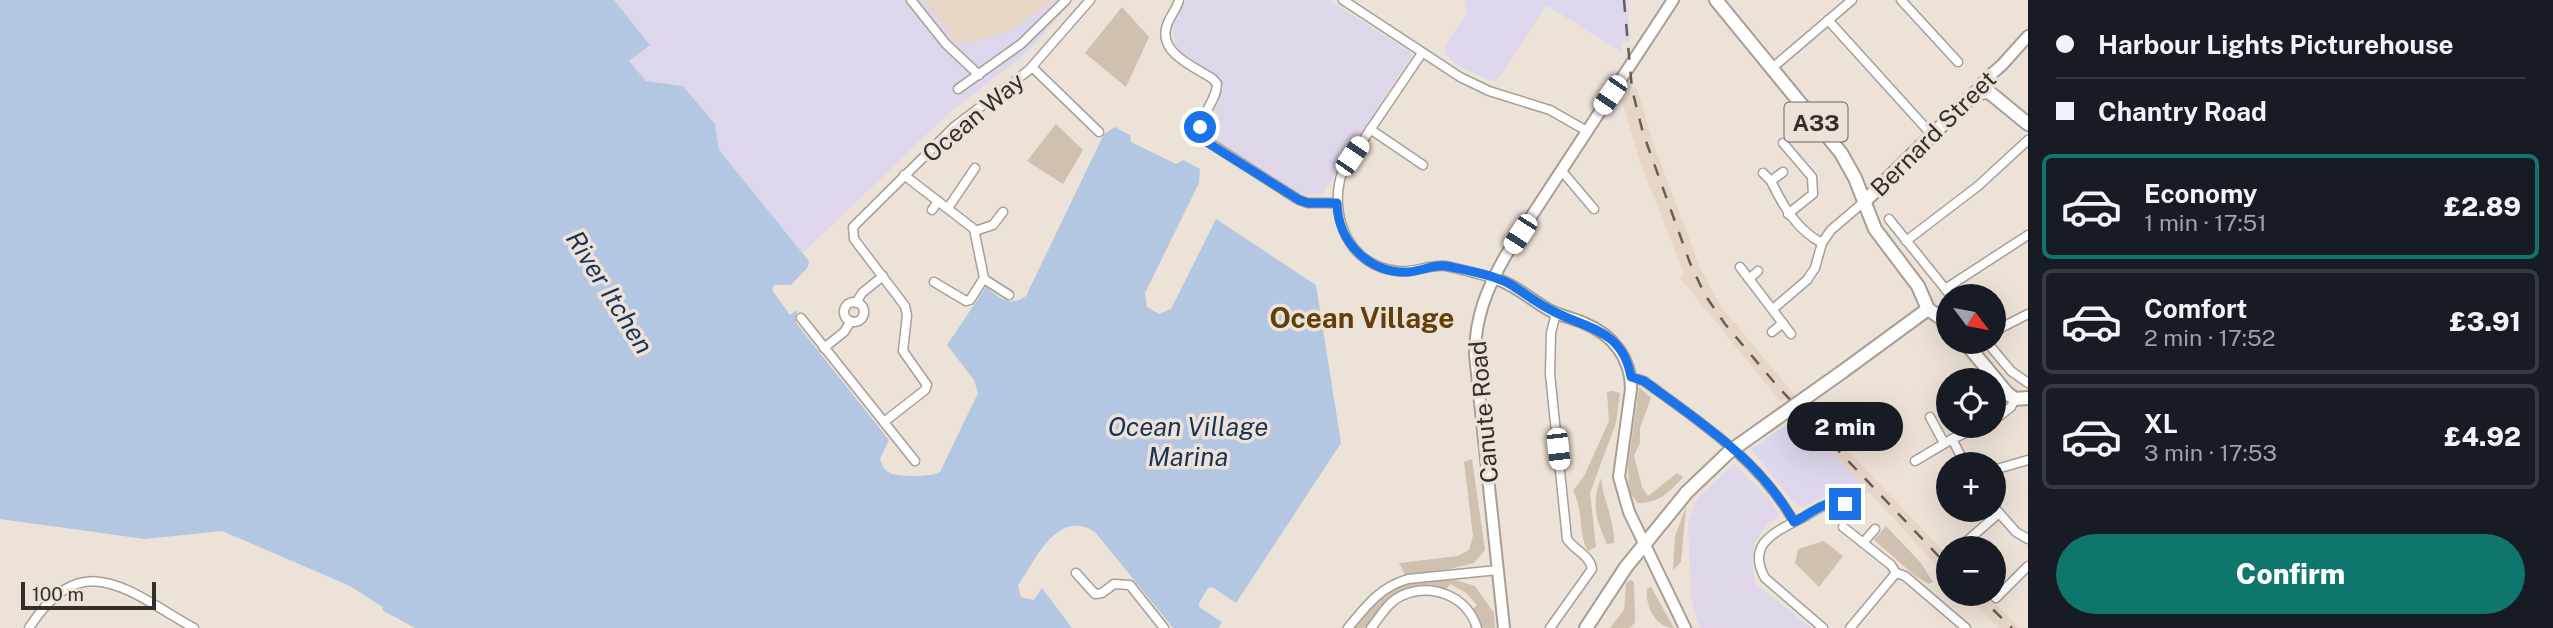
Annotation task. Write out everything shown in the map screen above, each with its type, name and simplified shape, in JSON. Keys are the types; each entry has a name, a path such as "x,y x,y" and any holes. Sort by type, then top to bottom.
{"main road":[{"name":"Canute Road","path":"1504,628 1475,355 1480,308 1493,278 1585,130 1673,0"},
{"name":"A33","path":"1716,0 1841,153 1865,201 1875,229 1918,286 1928,309 1936,315"},
{"name":"Bernard Street","path":"1865,201 1933,136 2028,36"},
{"name":"Bernard Street","path":"1993,94 1993,86 2002,65"},
{"path":"1975,93 1986,91 1993,94 2028,124"},
{"path":"1493,278 1556,313 1588,324 1617,345 1626,359 1631,377 1619,477 1624,501 1685,628"},
{"path":"1586,628 1623,571 1686,492 1734,448 1928,309"},
{"path":"1975,354 2007,393 2022,399"}],"street":[{"path":"911,0 946,44 979,75"},
{"path":"958,89 1021,44 1066,0"},
{"name":"Ocean Way","path":"883,276 854,239 852,230 856,223 954,127 1032,67 1090,0"},
{"path":"1179,0 1166,27 1167,44 1175,55 1217,84 1216,93 1200,127 1202,138 1299,200 1308,203 1337,203"},
{"path":"1343,0 1422,53 1480,87 1547,109 1585,130"},
{"path":"1778,63 1852,0"},
{"path":"1901,0 1958,62"},
{"path":"1828,20 1933,136"},
{"path":"1422,53 1343,170 1337,203 1339,221 1348,240 1361,256 1378,267 1405,272 1442,266 1493,278"},
{"path":"1032,67 1098,132"},
{"path":"1370,129 1423,165"},
{"path":"1906,241 1978,186 2028,140"},
{"path":"1783,143 1812,177 1813,194 1788,214"},
{"path":"948,208 975,169"},
{"path":"1561,170 1594,209"},
{"path":"1771,181 1783,172"},
{"path":"1763,173 1771,181 1788,214 1811,238 1822,243"},
{"path":"904,175 971,224 975,231 984,279 1009,296"},
{"path":"932,210 938,201"},
{"path":"1773,309 1807,281 1815,268 1822,243 1841,219 1865,201"},
{"path":"975,231 993,225 1003,212"},
{"path":"1889,219 1941,284"},
{"path":"1959,284 2028,235"},
{"path":"1740,267 1791,334"},
{"path":"1749,279 1758,271"},
{"path":"856,303 862,293 883,276 906,309 903,353 927,385 925,390 884,422"},
{"path":"934,282 968,302 984,279"},
{"path":"851,303 856,303 863,308 863,315 857,321 850,321 844,315 845,309 851,303"},
{"path":"1550,628 1592,569 1590,560 1571,546 1567,539 1550,374 1551,333 1556,313"},
{"path":"2006,325 2028,314"},
{"path":"801,318 915,461"},
{"path":"824,348 845,332 850,321"},
{"path":"1772,332 1783,323"},
{"path":"1997,354 2011,371 2028,383"},
{"path":"1631,377 1644,381 1740,453 1770,486 1794,522"},
{"path":"2006,411 2022,399"},
{"path":"1930,417 1956,452"},
{"path":"1915,461 1955,438"},
{"path":"2006,466 2028,460"},
{"path":"1823,628 1769,583 1760,570 1759,560 1764,542 1773,532 1827,504 1845,504"},
{"path":"2006,521 2016,532 2028,539"},
{"path":"1971,536 1984,522"},
{"path":"1843,527 1966,628"},
{"path":"1863,543 1875,529"},
{"path":"2006,588 2028,566"},
{"path":"1348,628 1372,598 1395,583 1408,579 1499,570"},
{"path":"1076,573 1095,594 1102,593 1114,584 1130,585 1164,628"},
{"path":"1850,628 1896,573"},
{"path":"29,628 42,609 65,590 75,585 102,580 120,586 194,628"},
{"path":"1371,628 1386,608 1402,596 1429,592 1443,593 1458,599 1472,614 1477,628"}],"shaded area":[{"path":"614,0 1073,0 1029,51 949,113 803,253 719,150 715,124 684,86 645,81 629,61 650,44"},
{"path":"923,0 1053,0 1012,30 958,44"},
{"path":"1187,0 1329,0 1413,54 1322,194 1301,195 1203,133 1223,85 1176,48 1172,26"},
{"path":"1464,0 1627,0 1630,41 1621,42 1622,52 1546,5 1502,74 1495,81 1489,80 1457,65 1444,53 1447,43 1467,13"},
{"path":"1122,7 1149,37 1126,87 1085,53"},
{"path":"1636,86 1655,148 1701,270 1722,308 1792,392 1936,543 1936,565 1784,399 1780,401 1680,278 1684,274 1639,159 1622,101"},
{"path":"1056,124 1083,150 1063,184 1027,161"},
{"path":"1639,387 1651,398 1640,428 1640,443 1634,455 1642,487 1648,496 1677,473 1683,477 1664,496 1638,503 1629,492 1628,466"},
{"path":"1607,392 1620,393 1616,423 1590,493 1596,547 1588,551 1583,538 1579,506 1573,491 1584,476 1609,421"},
{"path":"1799,416 1869,492 1855,501 1839,495 1827,495 1803,507 1795,504 1751,449"},
{"path":"1472,459 1485,550 1474,563 1405,575 1399,563 1458,556 1469,550 1473,536 1464,462"},
{"path":"1734,464 1773,503 1779,517 1767,524 1754,544 1752,560 1755,583 1811,628 1700,628 1691,599 1688,524 1697,499"},
{"path":"1601,478 1613,527 1614,543 1607,544 1598,519 1596,495"},
{"path":"1686,507 1681,562 1673,570 1675,536"},
{"path":"1886,526 1921,563 1933,582 1929,584 1915,576 1874,540"},
{"path":"1824,541 1843,556 1819,587 1795,563 1798,549"},
{"path":"1446,577 1475,586 1494,613 1495,628 1479,628 1472,610 1477,605 1465,592 1450,584 1446,590 1418,591 1401,596 1371,628 1353,628 1370,605 1401,583"},
{"path":"1631,580 1634,582 1635,622 1630,628 1610,628 1624,610 1626,583"},
{"path":"1651,587 1674,628 1661,624 1653,614 1647,595 1647,589"},
{"path":"1976,606 1998,606 2020,628 1999,628"}],"water":[{"path":"0,0 614,0 650,45 629,61 646,81 683,86 715,124 719,150 809,261 808,267 791,285 774,285 772,290 790,315 797,310 796,323 889,440 880,459 888,472 900,475 923,476 940,472 978,393 974,380 947,345 986,287 1005,300 1015,301 1026,296 1104,134 1115,127 1130,135 1131,142 1176,164 1183,160 1200,169 1199,183 1145,293 1147,307 1159,314 1171,309 1216,219 1316,285 1341,443 1236,603 1212,587 1208,588 1199,607 1222,622 1218,628 1173,628 1095,532 1082,526 1070,526 1049,540 1018,586 1021,597 1034,600 1042,588 1072,628 415,628 382,610 383,607 350,586 222,531 145,539 0,519"}],"railway":[{"path":"1624,0 1632,89 1643,133 1690,263 1705,295 1725,324 1779,388 1936,553"},
{"path":"1989,606 2012,628"}],"district":[{"name":"Ocean Village","path":"1362,317"}],"route":[{"path":"1200,127 1200,136 1205,141 1299,200 1308,203 1337,203 1344,234 1356,251 1373,264 1384,269 1405,272 1446,266 1504,281 1550,310 1588,324 1604,334 1617,345 1626,359 1631,377 1644,381 1720,437 1754,466 1794,522 1827,504 1845,504"}],"water label":[{"name":"River Itchen","path":"610,292"},
{"name":"Ocean Village Marina","path":"1188,441"}]}
